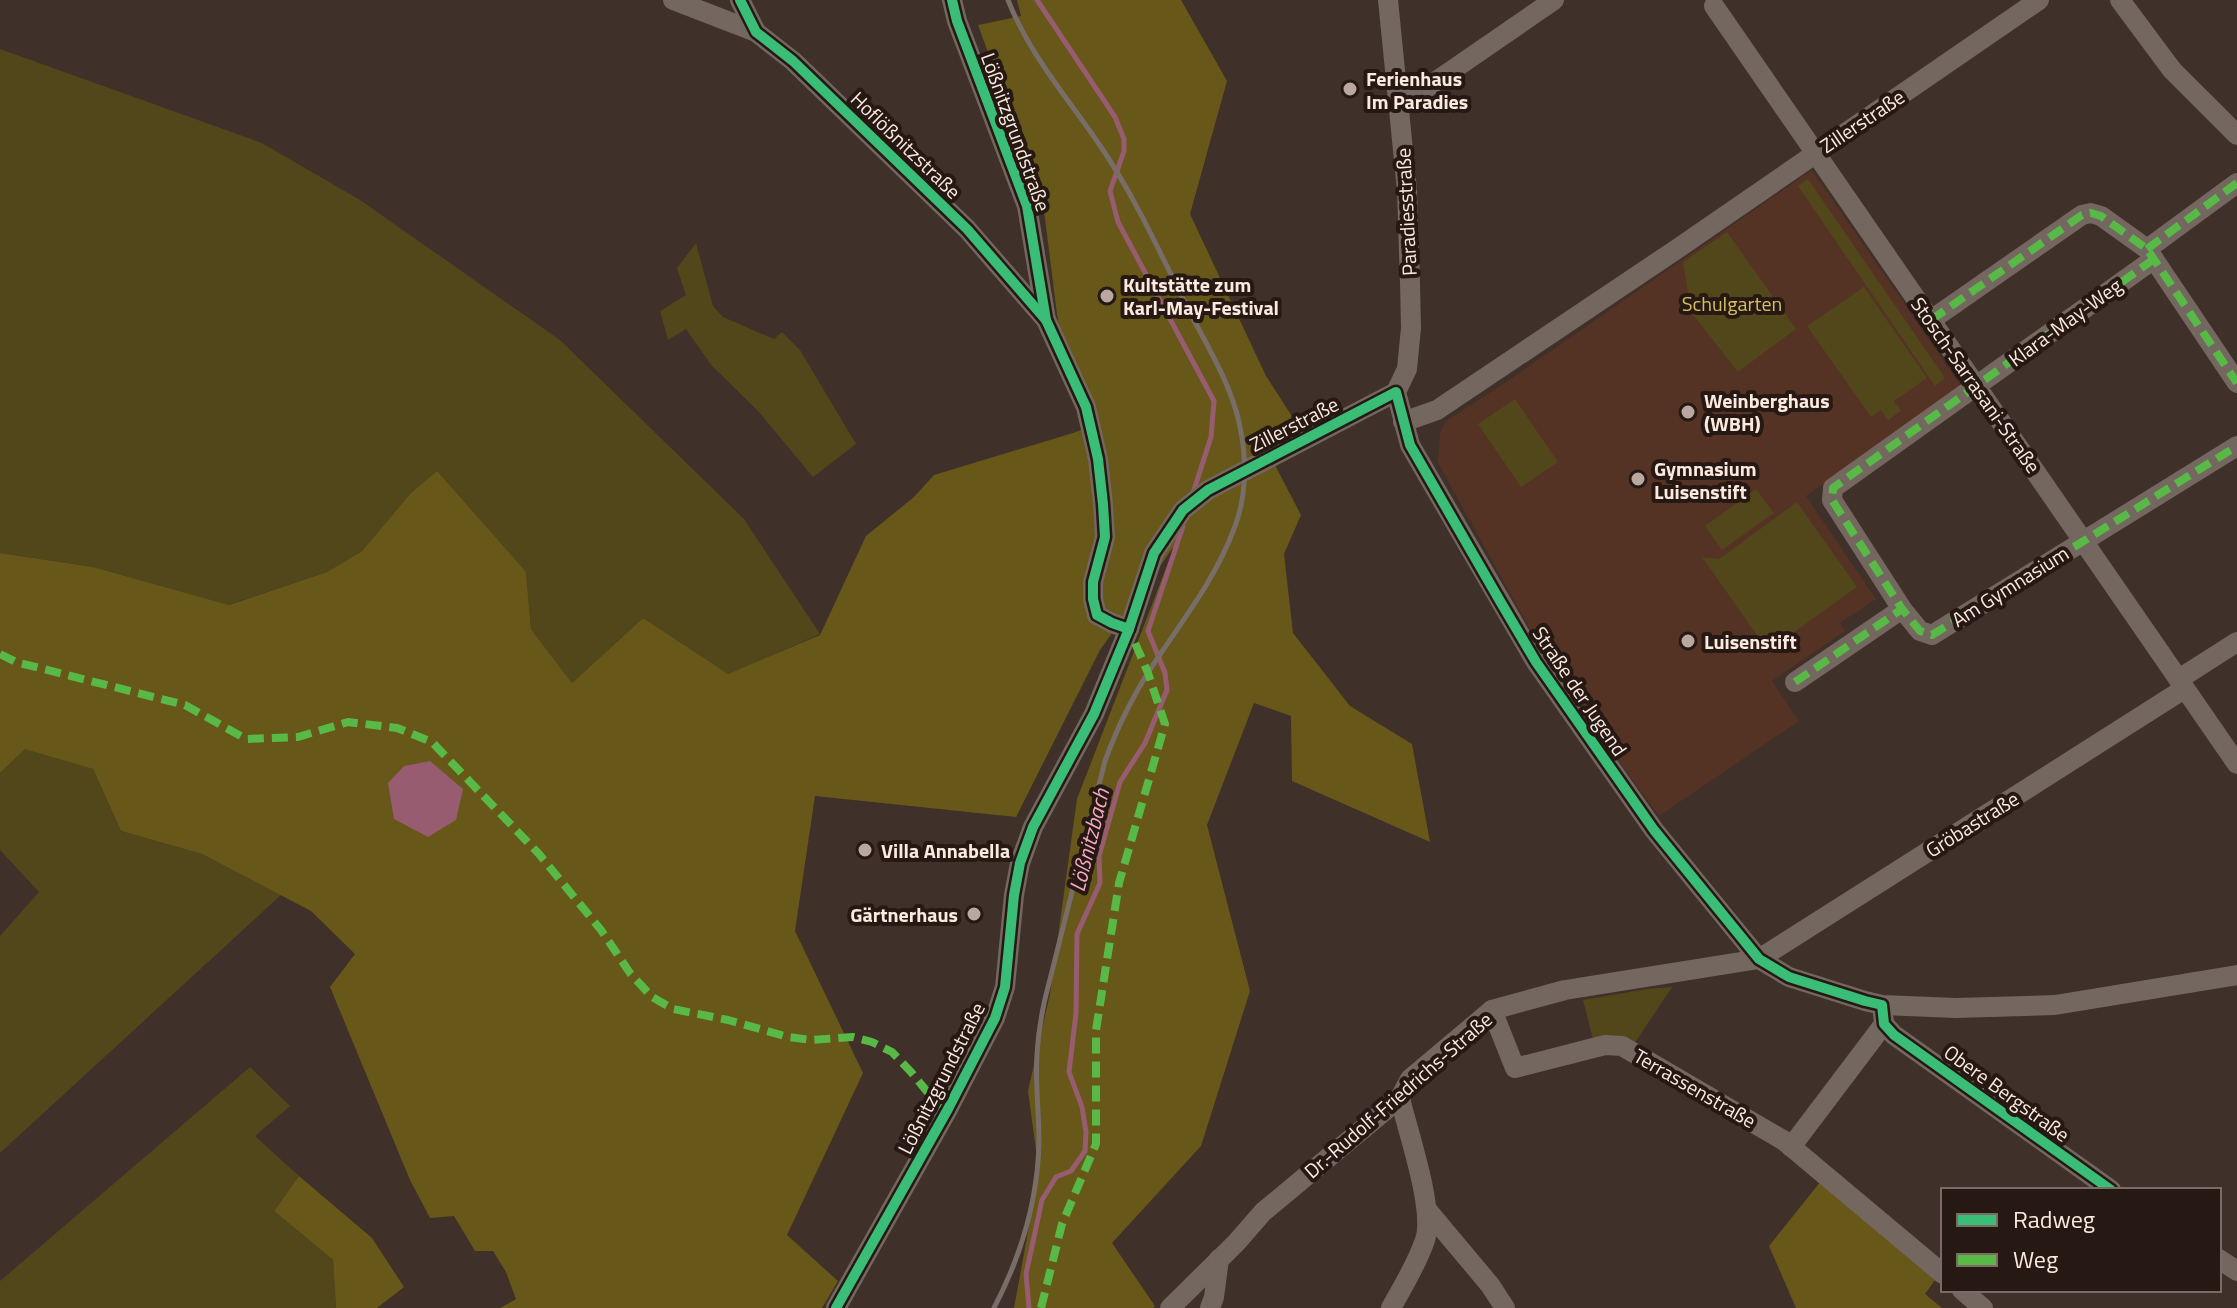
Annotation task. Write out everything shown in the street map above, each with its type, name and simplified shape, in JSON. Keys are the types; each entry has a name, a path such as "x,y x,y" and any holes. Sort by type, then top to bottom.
{"street":[{"path":"673,0 756,32"},
{"name":"Hoflößnitzstraße","path":"740,0 756,32 793,61 967,229 1046,320"},
{"name":"Lößnitzgrundstraße","path":"952,0 957,21 1027,206 1046,320 1086,407 1098,459 1105,537 1093,582 1097,615 1129,629"},
{"name":"Paradiesstraße","path":"1388,0 1407,190 1411,328 1407,369 1396,392"},
{"path":"1398,104 1406,102 1554,0"},
{"name":"Zillerstraße","path":"1403,422 1437,410 2039,0"},
{"path":"2120,0 2172,70 2237,135"},
{"name":"Stosch-Sarrasani-Straße","path":"1714,6 2237,764"},
{"name":"Klara-May-Weg","path":"1977,386 2150,254 2237,183"},
{"path":"1931,320 2082,215 2091,213 2101,216 2150,254 2237,383"},
{"name":"Am Gymnasium","path":"1977,386 1833,488 1832,500 1902,609 1920,631 1932,635 2083,540"},
{"path":"1396,392 1403,422"},
{"name":"Zillerstraße","path":"1208,490 1396,392"},
{"name":"Straße der Jugend","path":"1403,422 1410,445 1536,662 1654,830 1759,959"},
{"path":"2083,540 2237,446"},
{"name":"Lößnitzgrundstraße","path":"836,1308 995,1018 1005,987 1020,863 1033,827 1094,714 1129,629 1154,553 1183,510 1208,490"},
{"path":"1795,682 1902,609"},
{"name":"Gröbastraße","path":"1759,959 2182,684 2237,642"},
{"path":"1759,959 1789,977 1865,1001 1883,1014 2055,1005 2237,975"},
{"name":"Dr.-Rudolf-Friedrichs-Straße","path":"1170,1308 1263,1212 1400,1098 1410,1079 1492,1010 1565,990 1759,959"},
{"name":"Terrassenstraße","path":"1492,1010 1515,1068 1605,1045 1622,1046 1783,1140 1941,1272"},
{"path":"1791,1147 1883,1014"},
{"name":"Obere Bergstraße","path":"1883,1014 1894,1035 2108,1188"},
{"path":"1391,1308 1426,1238 1428,1211 1400,1098"},
{"path":"1428,1211 1490,1285 1505,1308"},
{"path":"1210,1308 1219,1259"},
{"path":"1964,1292 1983,1308"}],"shaded area":[{"path":"1017,0 1181,0 1227,81 1190,214 1266,376 1301,430 1262,440 1301,515 1284,554 1293,633 1350,706 1412,744 1430,842 1292,781 1291,716 1254,703 1207,825 1250,991 1201,1146 1112,1243 1155,1306 1014,1308 1039,1172 1028,1091 1050,994 1077,799 1175,545 1100,650 1016,817 815,796 795,931 863,1073 787,1235 838,1281 822,1308 500,1308 516,1299 506,1272 493,1251 475,1251 454,1216 430,1218 410,1180 330,987 355,954 311,911 202,854 121,831 93,769 25,749 0,773 0,553 93,567 229,605 327,572 362,551 410,494 437,471 526,572 531,629 572,683 643,618 728,674 820,635 866,536 914,497 934,475 1100,423 1059,330 1043,203 978,25 1021,16"},
{"name":"Gymnasium Luisenstift","path":"1812,170 1961,386 1806,496 1876,599 1840,623 1845,631 1772,681 1799,721 1659,816 1585,715 1535,638 1438,463 1440,433 1446,421"},
{"path":"430,761 463,789 456,820 428,837 394,819 388,783 404,766"},
{"path":"299,1176 372,1238 404,1287 377,1308 336,1308 333,1260 274,1211"},
{"path":"1821,1181 1935,1280 1925,1294 1942,1308 1796,1308 1769,1246"}],"green space":[{"path":"0,49 262,143 360,200 560,340 744,519 820,634 728,675 643,618 572,683 531,629 526,572 410,494 362,551 327,572 228,605 93,567 0,553"},
{"path":"1808,179 1945,378 1935,386 1798,186"},
{"name":"Schulgarten","path":"1727,232 1796,329 1738,372 1691,312 1683,262"},
{"path":"696,243 713,306 723,317 774,339 782,332 800,350 856,444 813,477 758,411 712,366 686,329 668,340 660,311 686,295 677,268"},
{"path":"1864,287 1927,378 1894,401 1901,411 1888,420 1881,410 1871,417 1807,326"},
{"path":"1515,399 1558,462 1521,487 1478,424"},
{"path":"1756,489 1774,513 1722,550 1705,526"},
{"path":"1797,502 1857,587 1768,651 1702,557 1719,559"},
{"path":"25,748 93,769 121,831 202,854 281,895 0,1153 0,936 39,892 0,850 0,773"},
{"path":"1672,987 1632,1047 1594,1043 1583,1000"},
{"path":"250,1067 290,1106 255,1136 299,1176 274,1211 333,1260 336,1308 0,1308 0,1281"}],"waterway":[{"name":"Lößnitzbach","path":"1037,0 1115,117 1124,139 1124,151 1110,191 1118,222 1214,401 1211,437 1193,493"},
{"name":"Lößnitzbach","path":"1029,1308 1026,1274 1042,1200 1056,1177 1071,1171 1085,1151 1082,1107 1069,1072 1076,1013 1077,934 1100,883 1099,856 1120,782 1145,743 1167,690 1165,673 1148,631 1183,526"}],"railway":[{"path":"994,1308 1020,1248 1031,1206 1038,1163 1037,1065 1041,1020 1105,761 1135,695 1227,547 1238,516 1244,476 1239,422 1217,363 1125,186 1038,58 1008,0"}],"marked path":[{"path":"2147,249 2237,183"},
{"path":"1931,320 2082,215 2091,213 2101,216 2147,249 2237,383"},
{"path":"2154,259 1833,488 1832,500 1902,609 1920,631 1932,635 2237,446"},
{"path":"1795,682 1902,609"},
{"path":"1041,1308 1062,1224 1096,1144 1096,1030 1119,883 1165,724 1129,629"},
{"path":"0,654 16,662 185,705 246,739 298,737 348,722 397,728 432,742 539,854 652,997 673,1009 788,1037 811,1040 853,1037 872,1042 892,1052 934,1100 948,1109"}],"cycle path":[{"path":"740,0 756,32 793,61 967,229 1046,320"},
{"path":"952,0 957,21 1027,206 1046,320 1086,407 1098,459 1105,537 1093,582 1097,615 1129,629"},
{"path":"836,1308 948,1109 995,1018 1005,987 1020,863 1033,827 1094,714 1129,629 1154,553 1183,510 1208,490 1396,392 1410,445 1536,662 1654,830 1759,959 1789,977 1882,1005 1884,1024 1894,1035 2108,1188"}],"place":[{"name":"Ferienhaus Im Paradies","path":"1350,89"},
{"name":"Kultstätte zum Karl-May-Festival","path":"1107,296"},
{"name":"Weinberghaus (WBH)","path":"1688,412"},
{"name":"Gymnasium Luisenstift","path":"1638,479"},
{"name":"Luisenstift","path":"1688,641"},
{"name":"Villa Annabella","path":"865,850"},
{"name":"Gärtnerhaus","path":"974,914"}]}
